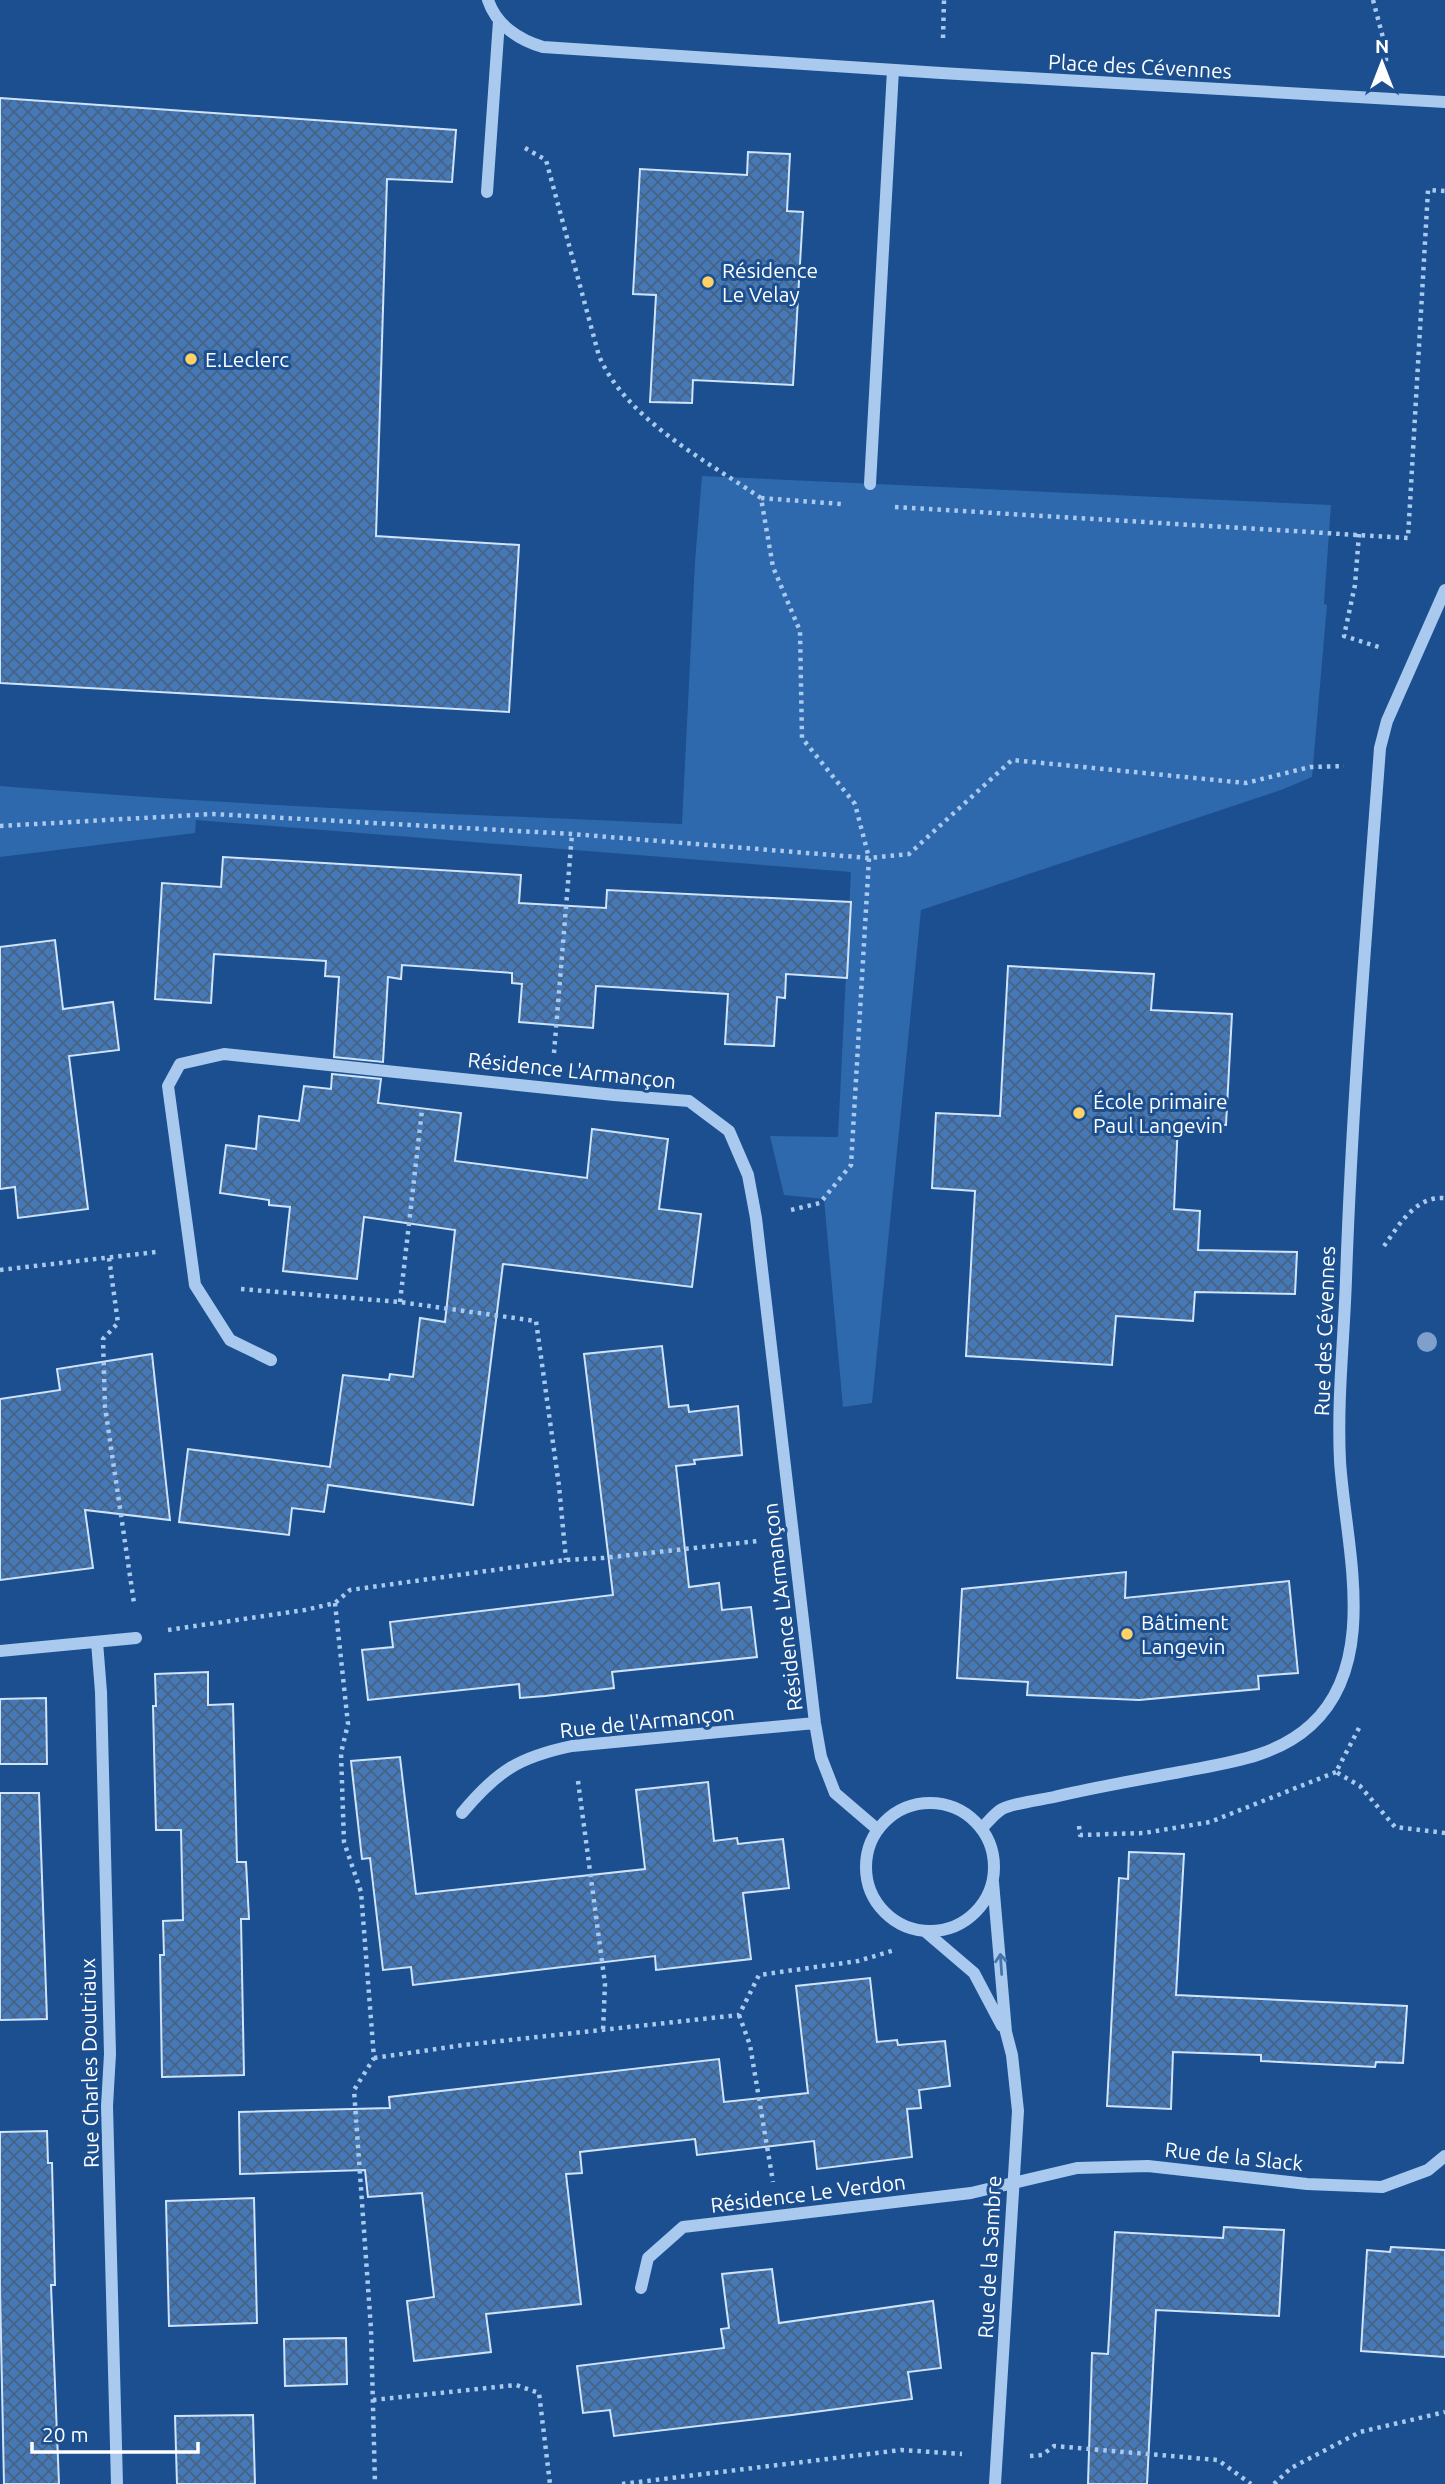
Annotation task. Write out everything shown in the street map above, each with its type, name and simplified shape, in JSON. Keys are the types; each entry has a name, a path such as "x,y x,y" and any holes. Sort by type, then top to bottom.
{"street":[{"path":"487,192 499,21 488,0"},
{"name":"Place des Cévennes","path":"499,21 529,43 543,47 1384,99"},
{"path":"870,484 893,70"},
{"path":"1384,99 1445,102"},
{"name":"Rue des Cévennes","path":"982,1828 1002,1809 1241,1760 1268,1752 1291,1741 1312,1724 1327,1707 1349,1662 1353,1604 1340,1450 1347,1256 1379,764 1383,733 1445,590"},
{"name":"Résidence L'Armançon","path":"271,1360 230,1340 195,1285 168,1086 180,1064 224,1054 689,1101 730,1131 748,1175 756,1218 821,1757 835,1793 877,1829"},
{"path":"0,1651 136,1638"},
{"name":"Rue Charles Doutriaux","path":"97,1642 101,1692 109,2012 107,2106 117,2484"},
{"name":"Rue de l'Armançon","path":"463,1813 484,1786 507,1769 543,1752 572,1745 815,1723"},
{"path":"929,1802 959,1809 982,1828 994,1853 993,1882 986,1899 975,1913 961,1924 926,1932 902,1925 880,1908 867,1883 866,1854 877,1829 900,1809 929,1802"},
{"name":"Rue de la Sambre","path":"993,1882 1006,2032 1012,2054 1018,2111 995,2484"},
{"name":"Rue de la Sambre","path":"926,1932 974,1973 1006,2032"},
{"name":"Rue de la Slack","path":"1013,2182 1077,2168 1148,2166 1307,2184 1382,2187 1428,2170 1445,2156"},
{"name":"Résidence Le Verdon","path":"642,2288 648,2258 683,2227 971,2193 1013,2182"}],"path":[{"path":"1373,0 1386,49 1384,99"},
{"path":"491,129 546,160 599,356 607,375 625,399 651,423 761,499 842,504"},
{"path":"883,507 1408,538 1428,190 1445,191"},
{"path":"756,1218 820,1203 851,1165 869,858 855,804 802,738 800,631 773,567 761,499"},
{"path":"1359,534 1345,636 1415,659"},
{"path":"0,826 213,814 572,834 869,858 909,854 1013,760 1246,783 1310,767 1379,764"},
{"path":"551,1088 572,834"},
{"path":"400,1302 428,1075"},
{"path":"1347,1256 1377,1257 1408,1212 1431,1197 1445,1198"},
{"path":"0,1270 190,1247"},
{"path":"109,1258 118,1323 103,1339 105,1407 133,1590 136,1638 179,1628 305,1610 335,1603 350,1590 566,1560 739,1544"},
{"path":"195,1285 400,1302 536,1321 559,1486 566,1560"},
{"path":"335,1603 348,1724 341,1753 344,1842 361,1892 374,2058 354,2090 371,2329 375,2484"},
{"path":"1075,1792 1080,1835 1144,1833 1210,1822 1336,1772 1359,1728"},
{"path":"572,1745 605,1984 603,2031"},
{"path":"1336,1772 1360,1786 1395,1827 1445,1833"},
{"path":"779,2216 750,2045 739,2015 759,1975 858,1961 895,1950 902,1925"},
{"path":"374,2058 464,2045 739,2015"},
{"path":"373,2400 516,2385 539,2393 550,2484"},
{"path":"1274,2484 1291,2468 1360,2432 1445,2412"},
{"path":"622,2484 901,2450 996,2458 1042,2455 1054,2446 1218,2460 1251,2484"}],"shaded area":[{"path":"702,476 1331,505 1324,604 1327,605 1312,777 1281,790 921,910 872,1403 843,1407 824,1199 784,1195 770,1136 838,1137 851,872 196,820 195,833 0,857 0,786 255,804 682,824"}],"building":[{"name":"E.Leclerc","path":"0,98 456,130 452,182 387,179 376,536 519,545 509,712 0,683"},
{"name":"Résidence Le Velay","path":"748,152 790,154 787,211 803,212 793,385 693,380 692,403 650,402 656,295 633,294 640,169 747,175"},
{"path":"223,857 521,875 519,903 606,908 607,890 851,902 847,978 786,974 785,998 777,997 774,1046 725,1044 728,994 596,986 593,1028 519,1022 522,984 512,983 512,973 402,965 401,979 388,977 383,1062 334,1057 339,977 325,976 326,961 214,954 211,1003 155,999 162,883 221,887"},
{"path":"55,940 63,1009 113,1002 119,1050 69,1056 88,1209 18,1218 15,1187 0,1189 0,947"},
{"path":"1008,966 1154,974 1151,1010 1232,1014 1226,1125 1178,1123 1174,1209 1200,1211 1198,1250 1297,1252 1295,1294 1195,1292 1193,1321 1116,1316 1112,1365 966,1356 975,1191 932,1188 936,1113 1000,1116"},
{"path":"332,1074 381,1079 378,1103 461,1113 455,1161 587,1178 592,1129 668,1139 659,1209 701,1214 692,1287 503,1264 473,1505 328,1485 324,1512 292,1508 289,1535 179,1522 188,1449 330,1467 343,1375 389,1380 390,1374 413,1377 420,1318 445,1322 455,1230 364,1217 357,1279 283,1271 290,1207 269,1205 269,1200 220,1193 226,1145 256,1149 259,1116 299,1121 304,1086 331,1089"},
{"path":"662,1346 669,1407 688,1405 689,1412 738,1406 742,1455 694,1460 695,1464 676,1466 689,1587 719,1583 722,1610 751,1607 757,1657 612,1672 614,1688 545,1696 520,1698 519,1684 368,1700 362,1650 393,1647 390,1622 613,1595 584,1354"},
{"path":"152,1354 170,1520 85,1510 93,1568 0,1580 0,1399 60,1390 57,1369"},
{"name":"Bâtiment Langevin","path":"1126,1572 1125,1598 1289,1581 1298,1673 1258,1676 1259,1689 1139,1700 1027,1695 1028,1682 957,1678 962,1589"},
{"path":"208,1672 208,1705 233,1704 237,1862 246,1862 249,1919 241,1919 244,2075 162,2077 160,1955 164,1955 163,1921 183,1920 181,1830 156,1830 153,1706 156,1706 155,1674"},
{"path":"46,1698 47,1764 0,1764 0,1699"},
{"path":"400,1757 416,1894 645,1869 636,1790 708,1782 714,1841 737,1838 738,1844 783,1839 789,1888 743,1893 751,1959 656,1970 655,1956 413,1985 411,1967 383,1970 370,1858 362,1859 351,1761"},
{"path":"0,1793 39,1793 47,2019 0,2020"},
{"path":"1129,1852 1184,1854 1176,1995 1407,2006 1403,2063 1376,2062 1375,2067 1261,2061 1261,2055 1173,2052 1171,2109 1107,2106 1119,1878 1128,1879"},
{"path":"870,1978 877,2042 897,2040 898,2045 945,2041 950,2086 919,2090 921,2108 907,2109 912,2157 817,2169 814,2141 697,2155 695,2139 580,2152 582,2173 566,2174 581,2304 486,2314 491,2352 414,2361 407,2301 434,2297 422,2193 368,2197 365,2170 240,2174 239,2112 390,2108 389,2097 719,2059 724,2102 808,2093 796,1986"},
{"path":"47,2131 48,2163 52,2163 55,2285 51,2285 59,2484 4,2484 0,2132"},
{"path":"254,2198 257,2323 169,2326 166,2201"},
{"path":"1224,2227 1284,2230 1279,2316 1156,2310 1147,2484 1088,2484 1092,2353 1108,2354 1115,2232 1223,2238"},
{"path":"1391,2247 1445,2250 1445,2357 1361,2351 1367,2250 1390,2252"},
{"path":"772,2269 779,2323 933,2301 941,2368 908,2372 912,2399 792,2415 614,2436 610,2410 583,2413 577,2366 724,2348 721,2329 729,2328 722,2274"},
{"path":"346,2338 347,2384 285,2386 284,2339"},
{"path":"253,2415 255,2484 177,2484 175,2416"}],"place":[{"name":"Résidence Le Velay","path":"708,282"},
{"name":"E.Leclerc","path":"191,359"},
{"name":"École primaire Paul Langevin","path":"1079,1113"},
{"name":"Bâtiment Langevin","path":"1127,1634"}]}
